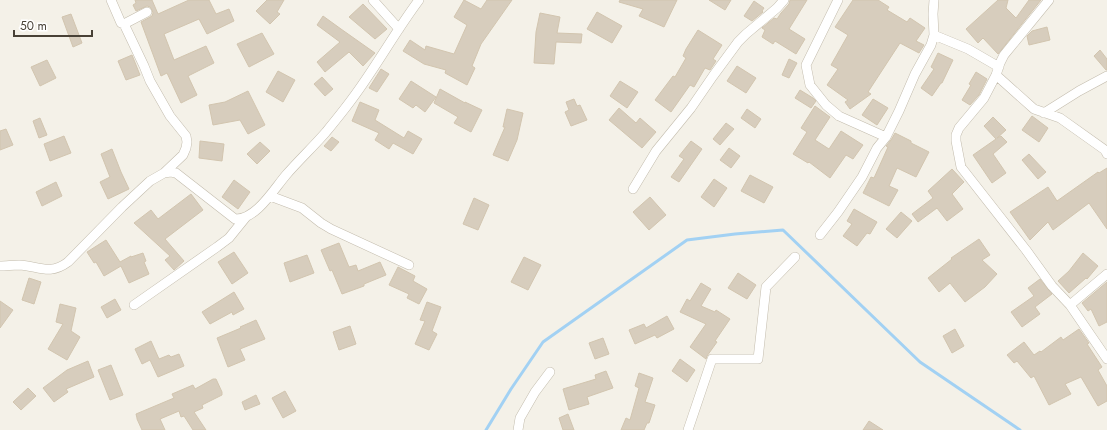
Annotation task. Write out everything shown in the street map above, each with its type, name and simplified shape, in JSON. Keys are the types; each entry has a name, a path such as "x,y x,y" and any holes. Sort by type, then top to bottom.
{"street":[{"path":"0,266 19,265 52,270 62,266 68,262 150,181 164,173 183,155 186,148 186,136 170,116 150,81 124,24 121,23 112,0"},
{"path":"373,0 399,29"},
{"path":"134,305 217,247 228,238 246,217 270,196 287,174 326,132 353,98 419,0"},
{"path":"633,189 656,151 691,108 738,42 784,0"},
{"path":"838,0 806,65 810,85 826,106 839,116 886,137"},
{"path":"820,235 862,177 877,148 886,137 899,111 915,74 931,45 934,35 934,0"},
{"path":"1049,0 1004,55 984,98 959,128 956,135 956,141 961,166 1052,286 1070,305 1107,359"},
{"path":"124,24 147,12"},
{"path":"934,35 968,49 997,71 1034,109 1060,118 1105,150 1107,154"},
{"path":"1044,113 1079,91 1107,76"},
{"path":"164,173 176,173 235,219 246,217"},
{"path":"270,196 302,208 331,229 409,265"},
{"path":"688,430 712,358 758,359 766,287 795,257"},
{"path":"1070,305 1107,274"},
{"path":"518,430 520,418 535,392 550,372"}],"building":[{"path":"135,0 152,0 158,14 189,0 209,0 216,14 229,9 234,21 207,34 199,19 164,34 174,60 206,46 214,63 188,76 197,95 181,103 167,73 161,76 141,22 152,16 152,10 147,6 136,11 133,5 136,3"},
{"path":"267,0 284,0 277,12 280,14 270,24 256,11"},
{"path":"464,0 481,9 487,0 512,0 481,44 472,66 475,68 467,85 445,73 446,70 424,64 403,51 410,40 425,50 426,46 454,54 467,25 454,17"},
{"path":"620,0 677,0 664,27 639,16 643,9 619,2"},
{"path":"709,0 731,0 725,10"},
{"path":"790,0 807,0 789,29 805,39 796,54 775,41 773,44 762,37 765,30 762,28 774,18 777,19 789,4"},
{"path":"853,0 878,0 889,7 887,10 907,22 910,18 925,28 916,41 924,45 919,53 900,43 868,92 871,94 850,109 845,102 848,100 827,85 838,69 831,65 848,35 835,27"},
{"path":"998,0 1008,0 1006,8 1016,18 1029,0 1041,0 998,54 983,38 978,43 966,29"},
{"path":"754,1 764,8 762,11 763,12 752,21 744,16"},
{"path":"363,4 387,29 375,39 349,17"},
{"path":"597,12 622,26 612,43 587,29"},
{"path":"540,13 560,17 557,33 582,34 581,43 556,42 554,64 534,63 536,32"},
{"path":"71,14 82,43 73,47 62,17"},
{"path":"323,16 375,53 363,66 349,52 325,72 317,62 340,42 317,25"},
{"path":"1047,27 1050,40 1029,45 1027,36 1032,31"},
{"path":"698,30 722,45 713,59 716,61 710,70 705,68 694,87 690,85 671,112 655,100 673,76 675,77 686,58 683,56 686,49"},
{"path":"262,33 274,54 249,67 237,44"},
{"path":"1100,50 1107,59 1107,70 1094,56"},
{"path":"938,53 953,60 942,83 932,96 921,88 934,69 931,67"},
{"path":"132,55 140,75 126,80 118,61"},
{"path":"789,59 797,63 789,78 782,75"},
{"path":"47,60 56,78 40,86 31,67"},
{"path":"737,66 756,78 746,93 727,81"},
{"path":"381,69 389,74 377,92 369,88"},
{"path":"278,71 295,80 283,102 266,92"},
{"path":"976,72 987,79 979,95 970,105 962,100 971,85 969,84"},
{"path":"322,77 333,89 325,96 314,84"},
{"path":"411,81 436,97 425,112 416,105 413,108 399,99"},
{"path":"620,81 638,92 627,108 610,96"},
{"path":"440,89 465,103 482,110 471,132 454,123 458,117 434,103"},
{"path":"800,90 816,101 811,108 795,98"},
{"path":"248,91 265,125 248,134 240,120 213,125 209,105 225,102"},
{"path":"574,99 577,106 580,105 587,120 571,126 565,112 569,110 566,102"},
{"path":"873,99 888,108 877,125 862,115"},
{"path":"360,102 379,110 375,120 404,138 408,131 422,139 413,154 393,143 389,149 375,140 379,133 352,121"},
{"path":"815,106 830,117 815,140 829,149 841,131 863,145 853,159 846,155 830,178 809,162 808,163 793,154 807,132 801,128"},
{"path":"619,108 636,123 640,118 656,132 642,148 609,120"},
{"path":"507,109 523,113 517,140 508,161 493,155 505,127 503,127"},
{"path":"747,109 761,119 755,128 741,118"},
{"path":"1032,116 1048,128 1039,142 1022,130"},
{"path":"993,117 1006,130 997,138 1001,136 1007,142 993,154 1006,173 992,183 973,155 996,139 984,126"},
{"path":"40,118 47,135 39,138 33,121"},
{"path":"726,123 734,129 720,145 713,139"},
{"path":"6,129 13,145 0,150 0,131"},
{"path":"895,133 929,152 916,177 897,168 889,186 898,190 889,206 863,193 871,177 874,178 888,147 886,146"},
{"path":"64,136 71,153 50,161 44,144"},
{"path":"332,137 339,142 331,151 324,146"},
{"path":"200,141 224,144 222,161 199,158"},
{"path":"691,141 702,149 679,182 671,177 684,159 679,156"},
{"path":"260,142 270,151 257,164 247,154"},
{"path":"729,148 740,156 731,168 720,160"},
{"path":"112,149 129,189 108,199 100,182 110,177 101,154"},
{"path":"1029,154 1046,172 1038,179 1022,160"},
{"path":"1107,168 1107,229 1089,203 1053,230 1048,222 1030,240 1010,212 1048,187 1057,201 1098,172 1099,173"},
{"path":"952,169 964,182 952,194 963,209 947,221 937,208 918,222 912,214 933,198 928,191"},
{"path":"750,175 773,187 764,203 741,191"},
{"path":"714,179 727,188 714,207 701,197"},
{"path":"234,180 250,192 238,209 222,197"},
{"path":"56,182 62,196 42,206 36,192"},
{"path":"191,194 203,210 165,239 184,261 174,270 165,260 170,256 134,223 151,210 158,219"},
{"path":"650,197 666,215 649,230 633,212"},
{"path":"474,198 489,205 478,230 463,224"},
{"path":"854,209 877,222 870,234 867,233 857,246 843,236 852,224 847,221"},
{"path":"901,212 912,221 897,238 886,229"},
{"path":"979,239 990,255 982,260 997,274 985,287 965,302 950,283 939,292 928,278 952,259 951,258"},
{"path":"106,240 120,262 131,256 143,253 146,261 144,262 149,274 129,283 121,266 104,276 96,262 94,263 87,252"},
{"path":"339,243 349,267 356,265 358,271 380,262 386,275 364,284 364,286 342,294 332,270 330,271 321,250"},
{"path":"234,252 248,273 232,284 218,262"},
{"path":"1083,253 1098,266 1087,279 1086,278 1069,293 1058,281 1069,271"},
{"path":"307,255 314,273 290,282 284,263"},
{"path":"524,257 541,265 528,290 511,282"},
{"path":"398,267 415,276 413,281 427,289 419,304 407,298 409,294 389,285"},
{"path":"738,273 756,285 747,299 728,288"},
{"path":"29,278 41,282 34,304 22,300"},
{"path":"1040,279 1052,294 1035,307 1040,314 1022,327 1011,312 1034,296 1028,288"},
{"path":"1107,282 1107,322 1099,326 1091,309 1088,311 1082,303"},
{"path":"701,283 711,289 701,306 715,312 716,310 730,319 715,341 717,342 706,359 690,347 706,324 680,312 687,299 690,301"},
{"path":"234,292 244,309 233,315 232,312 210,324 202,312"},
{"path":"115,299 121,310 107,318 101,307"},
{"path":"0,301 13,310 0,328"},
{"path":"427,302 441,307 432,331 437,334 429,350 415,344 425,321 420,320"},
{"path":"60,304 76,308 71,331 80,337 67,360 48,349 63,324 56,322"},
{"path":"667,316 674,329 657,338 655,335 635,344 629,330 644,324 646,328"},
{"path":"256,320 265,339 240,349 245,360 228,367 217,338"},
{"path":"350,326 356,344 339,350 333,332"},
{"path":"955,329 964,346 952,353 943,336"},
{"path":"1079,329 1089,343 1087,344 1102,367 1098,370 1107,386 1107,401 1098,406 1081,377 1065,384 1071,394 1049,405 1034,376 1031,378 1017,361 1014,363 1007,355 1024,342 1034,355 1040,351 1041,352 1061,337 1063,340"},
{"path":"603,338 609,354 595,359 589,343"},
{"path":"151,341 159,359 169,355 171,357 179,354 184,366 158,377 150,360 142,364 135,349"},
{"path":"680,359 695,370 687,382 672,371"},
{"path":"88,361 94,377 66,389 68,392 54,402 43,388 67,370"},
{"path":"111,365 123,395 110,400 98,370"},
{"path":"606,371 613,388 587,397 589,404 569,410 563,389 596,379 595,375"},
{"path":"639,373 653,378 645,402 655,405 649,423 647,423 644,430 621,430 626,418 630,420 639,388 635,386"},
{"path":"213,379 216,379 222,395 202,405 203,408 194,412 206,430 193,430 184,416 181,417 179,411 160,419 165,430 142,430 136,414 174,398 172,394 193,385 195,389"},
{"path":"28,388 36,396 21,410 13,402"},
{"path":"285,391 296,411 283,418 272,398"},
{"path":"256,395 260,404 245,410 242,402"},
{"path":"568,414 574,430 563,430 559,418"},
{"path":"869,421 883,430 863,430"}],"waterway":[{"path":"486,430 511,389 543,342 687,240 783,230 920,362 1020,430"}]}
